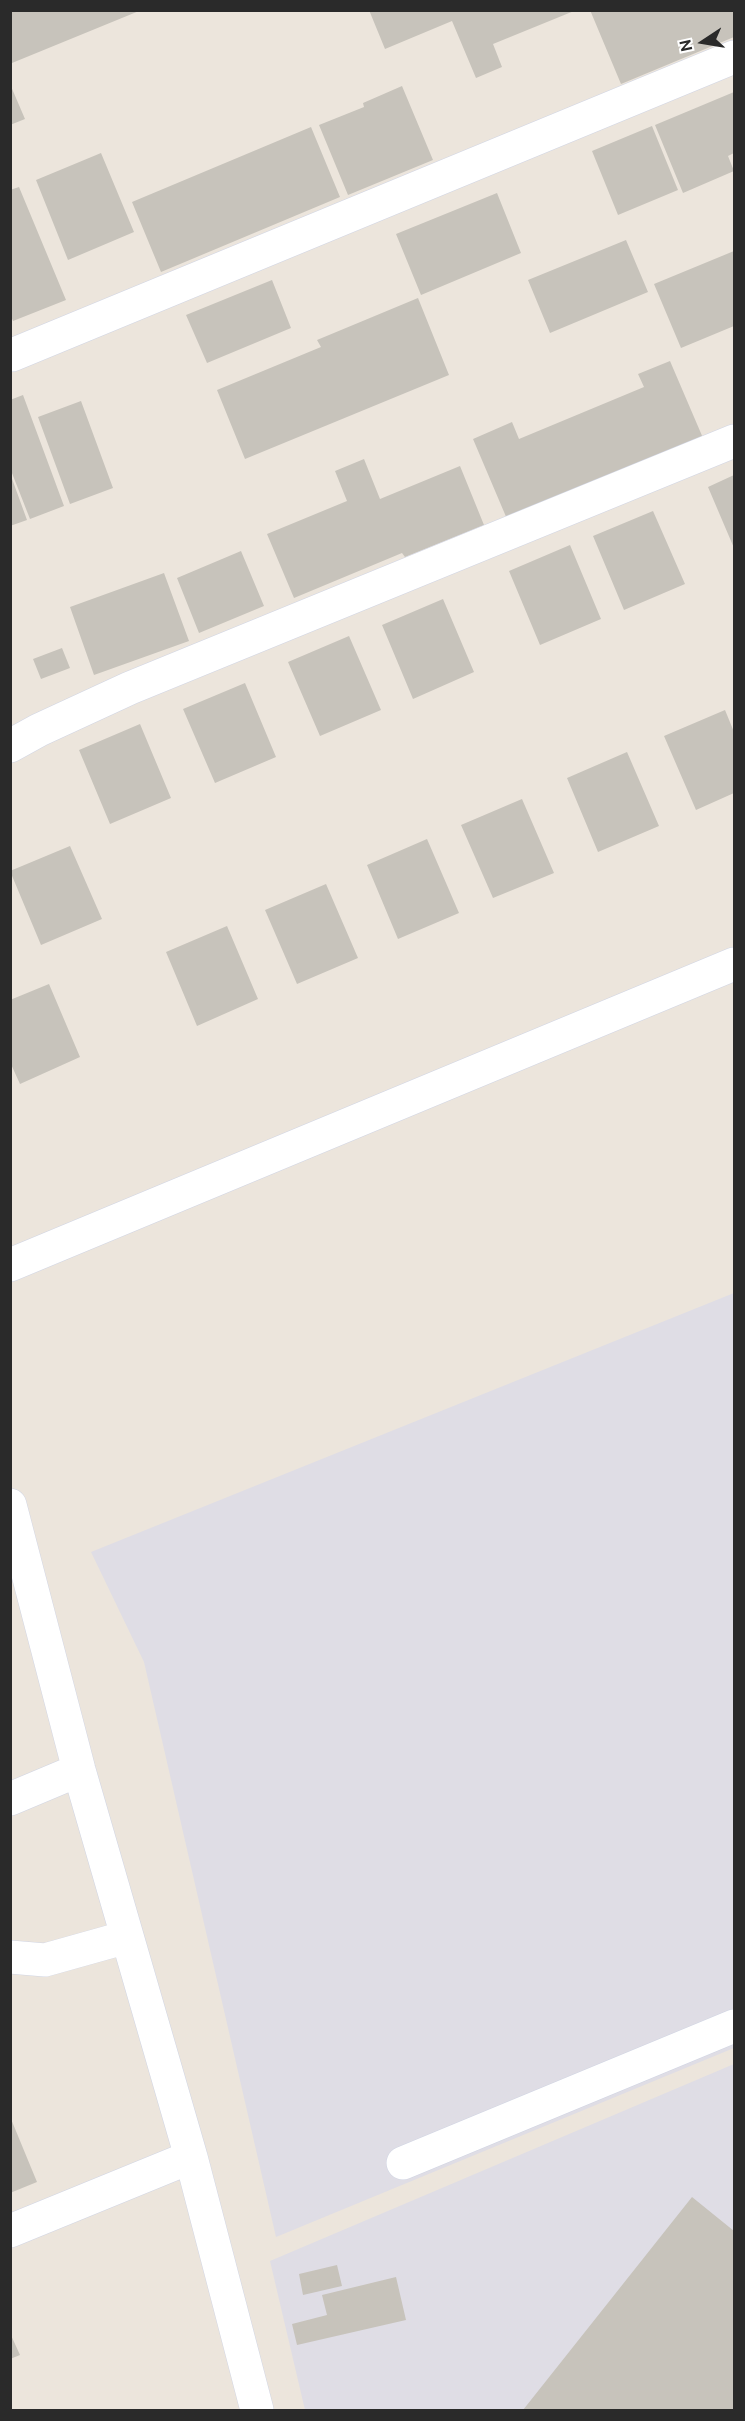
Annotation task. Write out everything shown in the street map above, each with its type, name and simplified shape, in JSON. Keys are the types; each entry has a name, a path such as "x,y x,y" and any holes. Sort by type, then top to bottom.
{"street":[{"path":"12,355 735,57"},
{"path":"10,747 39,730 130,688 735,441"},
{"path":"10,1265 735,964"},
{"path":"10,1505 79,1770 190,2157 257,2410"},
{"path":"10,1799 79,1770"},
{"path":"10,1957 45,1960 127,1937"},
{"path":"403,2163 735,2026"},
{"path":"10,2231 190,2157"}],"shaded area":[{"path":"734,1293 734,2048 276,2237 144,1662 91,1552"},
{"path":"734,2064 734,2410 305,2410 270,2261"}],"building":[{"path":"10,10 139,10 139,11 12,63"},
{"path":"369,10 574,11 493,44 502,67 476,78 452,21 385,49"},
{"path":"590,10 734,10 734,37 621,84"},
{"path":"10,84 25,119 10,125"},
{"path":"402,86 433,160 348,195 319,125 364,107 363,103"},
{"path":"734,92 734,153 728,156 734,171 683,193 655,125"},
{"path":"652,126 678,190 618,215 592,151"},
{"path":"311,127 340,197 161,272 132,202"},
{"path":"101,153 134,232 68,260 36,180"},
{"path":"19,187 66,300 13,321 10,314 10,190"},
{"path":"497,193 521,253 421,295 396,234"},
{"path":"626,240 648,292 550,333 528,280"},
{"path":"734,251 734,326 681,348 654,284"},
{"path":"272,280 291,328 207,363 186,315"},
{"path":"418,298 449,375 245,459 217,390 321,347 317,340"},
{"path":"670,361 703,438 507,519 473,439 512,422 519,439 644,387 638,374"},
{"path":"23,395 64,506 30,519 10,468 10,400"},
{"path":"81,401 113,488 70,504 38,417"},
{"path":"364,459 380,499 460,466 484,525 405,557 402,553 294,598 267,534 347,501 335,471"},
{"path":"734,475 734,548 708,487"},
{"path":"10,477 27,520 10,526"},
{"path":"653,511 685,584 624,610 593,536"},
{"path":"570,545 601,619 540,645 509,571"},
{"path":"241,551 264,606 199,633 177,578"},
{"path":"164,573 189,641 94,675 70,607"},
{"path":"443,599 474,672 413,699 382,625"},
{"path":"349,636 381,710 320,736 288,662"},
{"path":"62,648 70,668 41,679 33,659"},
{"path":"245,683 276,757 215,783 183,709"},
{"path":"725,710 734,732 734,793 696,810 664,736"},
{"path":"140,724 171,798 110,824 79,750"},
{"path":"627,752 659,826 598,852 567,778"},
{"path":"522,799 554,873 493,898 461,825"},
{"path":"427,839 459,913 398,939 367,865"},
{"path":"70,846 102,919 41,945 10,871"},
{"path":"326,884 358,958 297,984 265,910"},
{"path":"227,926 258,999 197,1026 166,952"},
{"path":"49,984 80,1057 20,1084 10,1062 10,1000"},
{"path":"10,2120 37,2182 10,2193"},
{"path":"692,2197 734,2231 734,2410 523,2410"},
{"path":"337,2265 342,2286 303,2295 299,2274"},
{"path":"396,2277 406,2320 297,2345 292,2324 327,2315 322,2295"},
{"path":"10,2333 20,2355 10,2359"}]}
